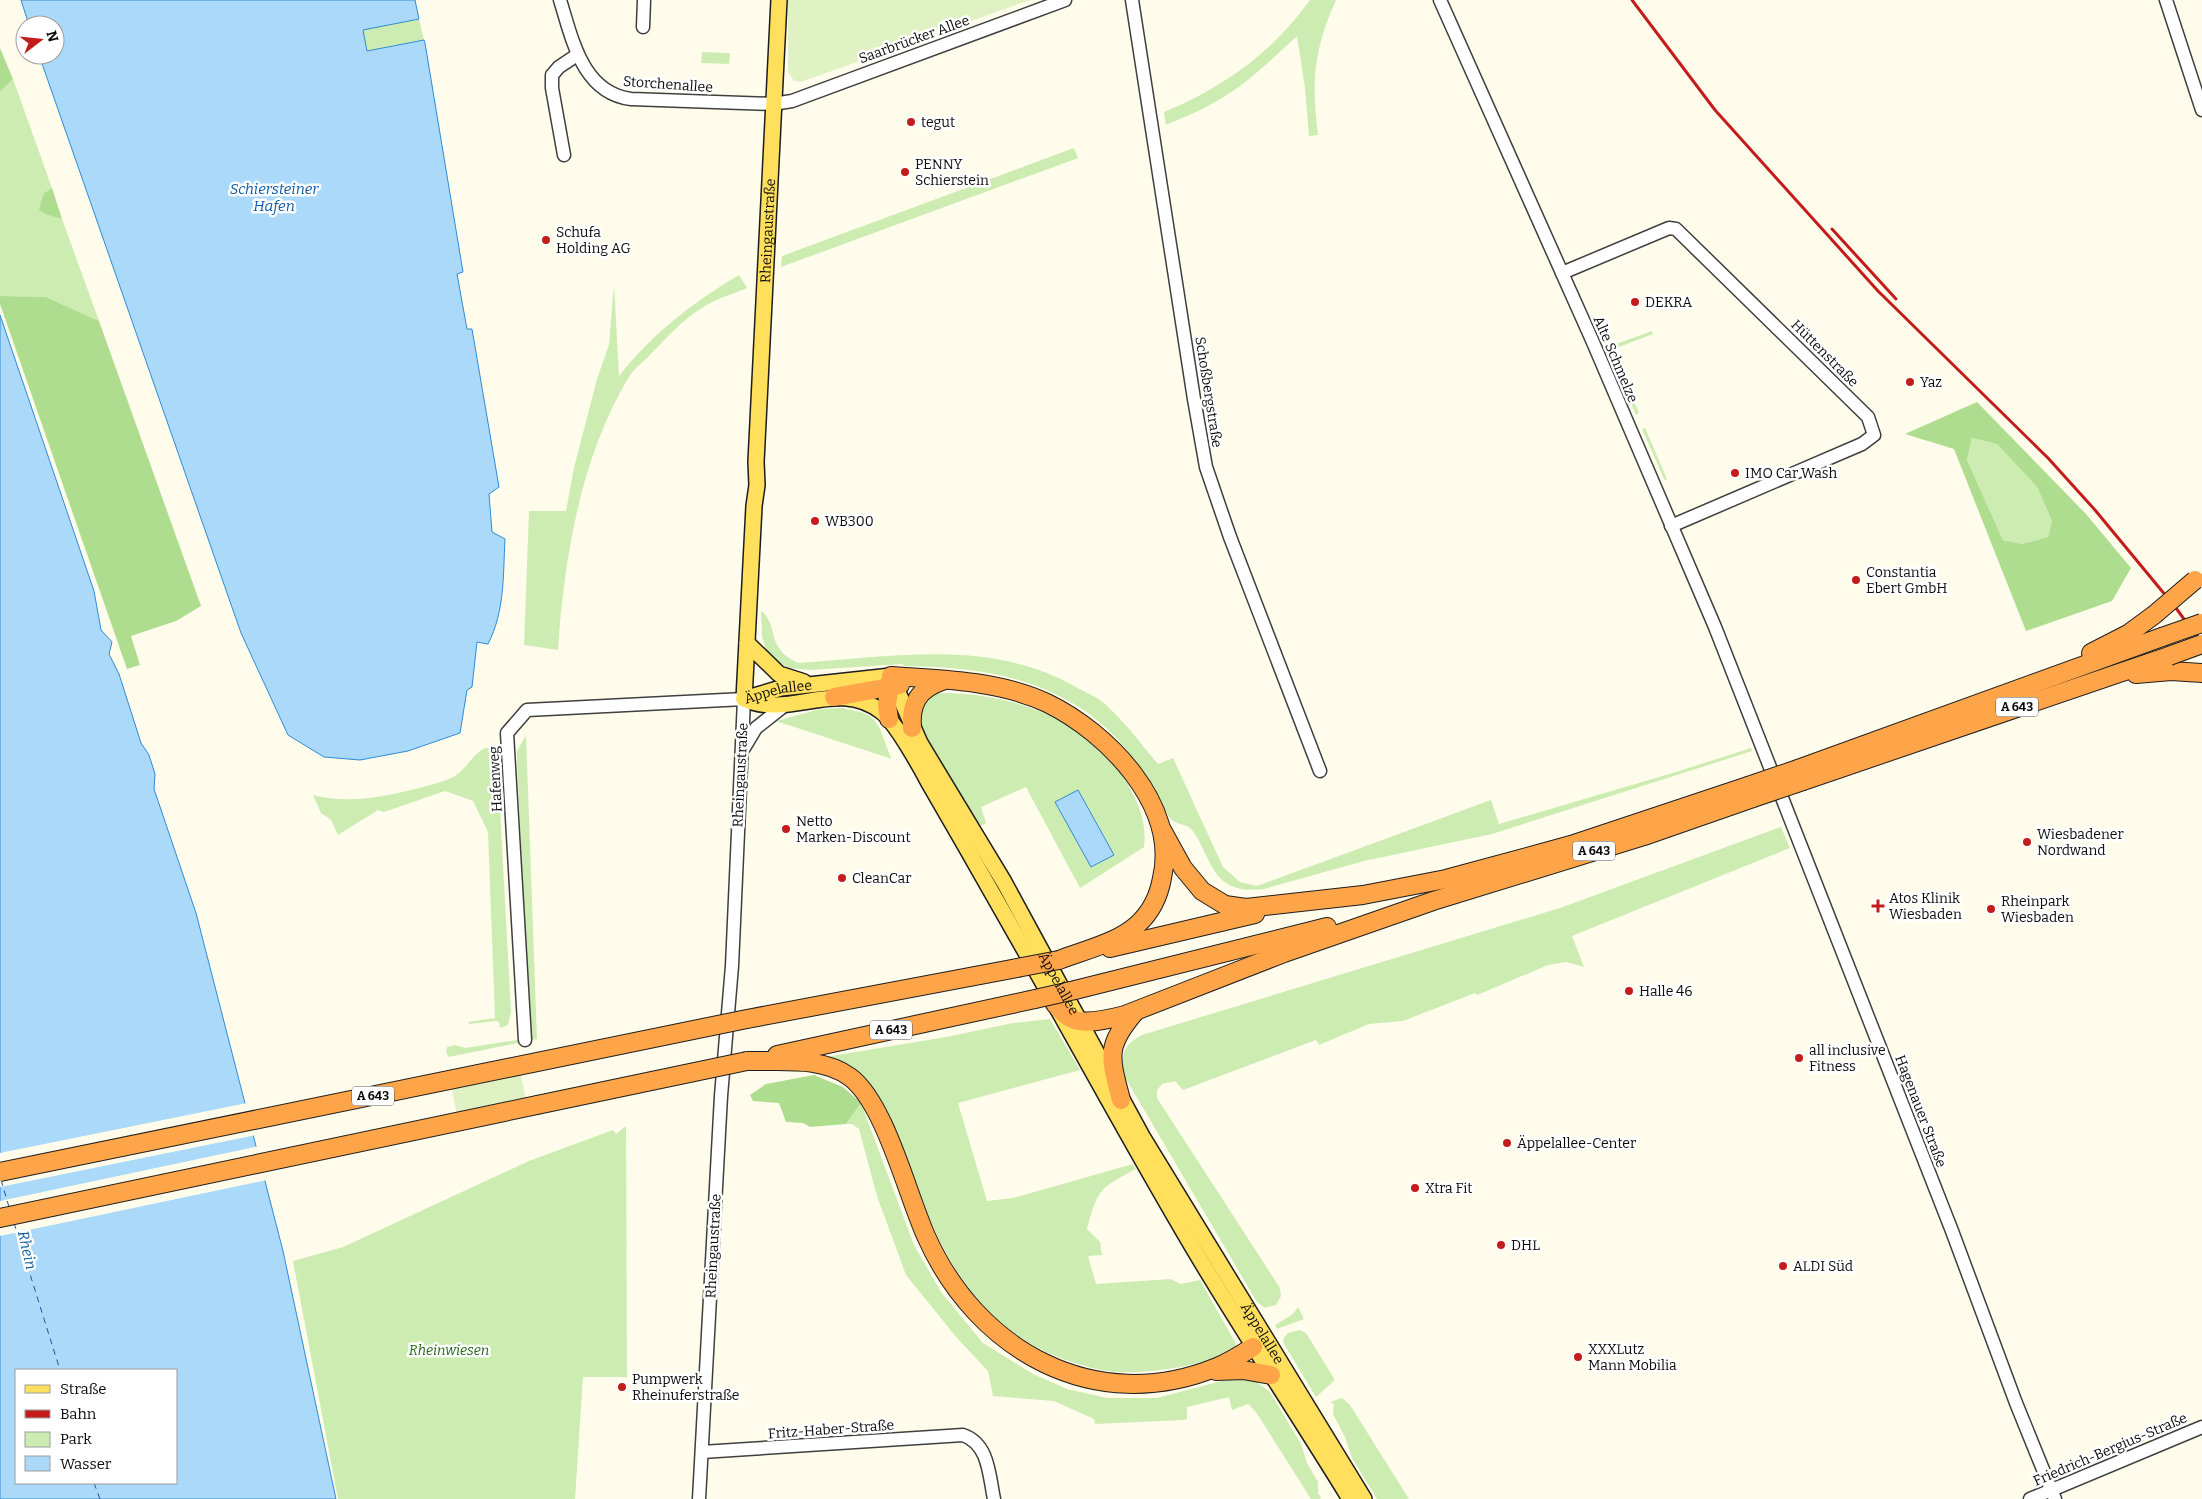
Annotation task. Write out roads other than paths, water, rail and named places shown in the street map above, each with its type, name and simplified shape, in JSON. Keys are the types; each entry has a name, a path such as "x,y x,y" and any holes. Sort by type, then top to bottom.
{"highway":[{"path":"2035,682 2128,634 2154,615 2199,575"},
{"name":"A 643","path":"1801,775 2035,682 2202,623"},
{"name":"A 643","path":"0,1172 747,1019 1059,960 1310,901 1387,892 1446,879 1571,845 1751,792 2094,682 2202,644"},
{"path":"2094,682 2143,673 2202,672"},
{"path":"912,728 912,710 916,699 928,688 946,680"},
{"path":"834,697 892,683 946,680 980,683 1021,693 1046,703 1080,722 1122,759 1148,798 1162,830 1192,881 1202,891 1225,905 1246,908 1310,901"},
{"path":"889,719 887,705 892,683"},
{"name":"A 643","path":"0,1218 1075,990 1433,901 1644,836 1751,792"},
{"path":"1059,960 1115,938 1137,924 1145,916 1157,896 1164,870 1165,846 1162,830"},
{"path":"1055,1004 1070,1019 1081,1021 1114,1018 1135,1012 1284,953 1433,901"},
{"path":"1121,1100 1114,1073 1112,1049 1115,1039 1135,1012"},
{"path":"747,1061 818,1064 841,1071 865,1092 883,1125 917,1216 938,1260 966,1301 980,1317 995,1332 1016,1348 1053,1368 1094,1381 1154,1382 1203,1372 1243,1370 1272,1375"},
{"path":"1203,1372 1222,1365 1260,1343"}],"main road":[{"name":"Rheingaustraße","path":"744,698 754,506 751,492 756,462 779,0"},
{"path":"747,643 779,674 792,680 810,684"},
{"name":"Äppelallee","path":"744,698 769,690 810,684 892,683 912,728 944,785 1000,875 1081,1021 1121,1100 1260,1343 1272,1375 1350,1499"},
{"name":"Äppelallee","path":"744,698 758,704 785,706 834,697 864,702 882,712 889,719 929,783 1152,1178 1364,1499"}],"street":[{"name":"Storchenallee","path":"560,0 577,55 593,79 609,91 625,98 773,104"},
{"path":"643,27 644,0"},
{"name":"Saarbrücker Allee","path":"773,104 792,101 1065,0"},
{"name":"Schoßbergstraße","path":"1132,0 1206,467 1230,537 1320,771"},
{"name":"Alte Schmelze","path":"1440,0 1562,273 1715,627 1756,734"},
{"path":"2166,0 2202,110"},
{"path":"564,155 552,88 552,75 577,55"},
{"name":"Hüttenstraße","path":"1562,273 1669,228 1676,228 1868,417 1874,435 1862,444 1671,526"},
{"name":"Rheingaustraße","path":"700,1499 728,994 731,973 744,698"},
{"name":"Hafenweg","path":"525,1040 507,733 528,710 744,698"},
{"path":"741,758 753,731 764,720 785,706"},
{"name":"Hagenauer Straße","path":"1756,734 1949,1222 2016,1403 2053,1494"},
{"name":"Friedrich-Bergius-Straße","path":"2030,1499 2053,1494 2202,1427"},
{"name":"Fritz-Haber-Straße","path":"702,1452 963,1435 975,1441 983,1452 994,1499"}],"water":[{"name":"Schiersteiner Hafen","path":"21,0 415,0 419,19 363,30 367,51 424,40 425,43 463,272 457,274 467,329 472,329 499,487 489,494 492,532 505,539 502,593 498,619 488,644 477,642 472,687 467,690 460,733 408,751 360,760 324,757 288,735 241,633 42,65 65,65 65,15 26,15"},
{"name":"Rhein","path":"0,315 94,591 101,630 112,642 109,654 119,674 141,743 149,755 155,774 154,789 196,913 283,1251 336,1499 0,1499"},
{"path":"1078,790 1114,855 1091,867 1055,802"}],"railway":[{"path":"1632,0 1715,110 1878,291 2048,458 2095,510 2176,608 2202,644"},
{"path":"1832,229 1896,299"}],"place":[{"name":"tegut","path":"911,122"},
{"name":"PENNY Schierstein","path":"905,172"},
{"name":"Schufa Holding AG","path":"546,240"},
{"name":"DEKRA","path":"1635,302"},
{"name":"Yaz","path":"1910,382"},
{"name":"IMO Car Wash","path":"1735,473"},
{"name":"WB300","path":"815,521"},
{"name":"Constantia Ebert GmbH","path":"1856,580"},
{"name":"Netto Marken-Discount","path":"786,829"},
{"name":"Wiesbadener Nordwand","path":"2027,842"},
{"name":"CleanCar","path":"842,878"},
{"name":"Atos Klinik Wiesbaden","path":"1878,906"},
{"name":"Rheinpark Wiesbaden","path":"1991,909"},
{"name":"Halle 46","path":"1629,991"},
{"name":"all inclusive Fitness","path":"1799,1058"},
{"name":"Äppelallee-Center","path":"1507,1143"},
{"name":"Xtra Fit","path":"1415,1188"},
{"name":"DHL","path":"1501,1245"},
{"name":"ALDI Süd","path":"1783,1266"},
{"name":"XXXLutz Mann Mobilia","path":"1578,1357"},
{"name":"Pumpwerk Rheinuferstraße","path":"622,1387"}],"park label":[{"name":"Rheinwiesen","path":"449,1350"}]}
